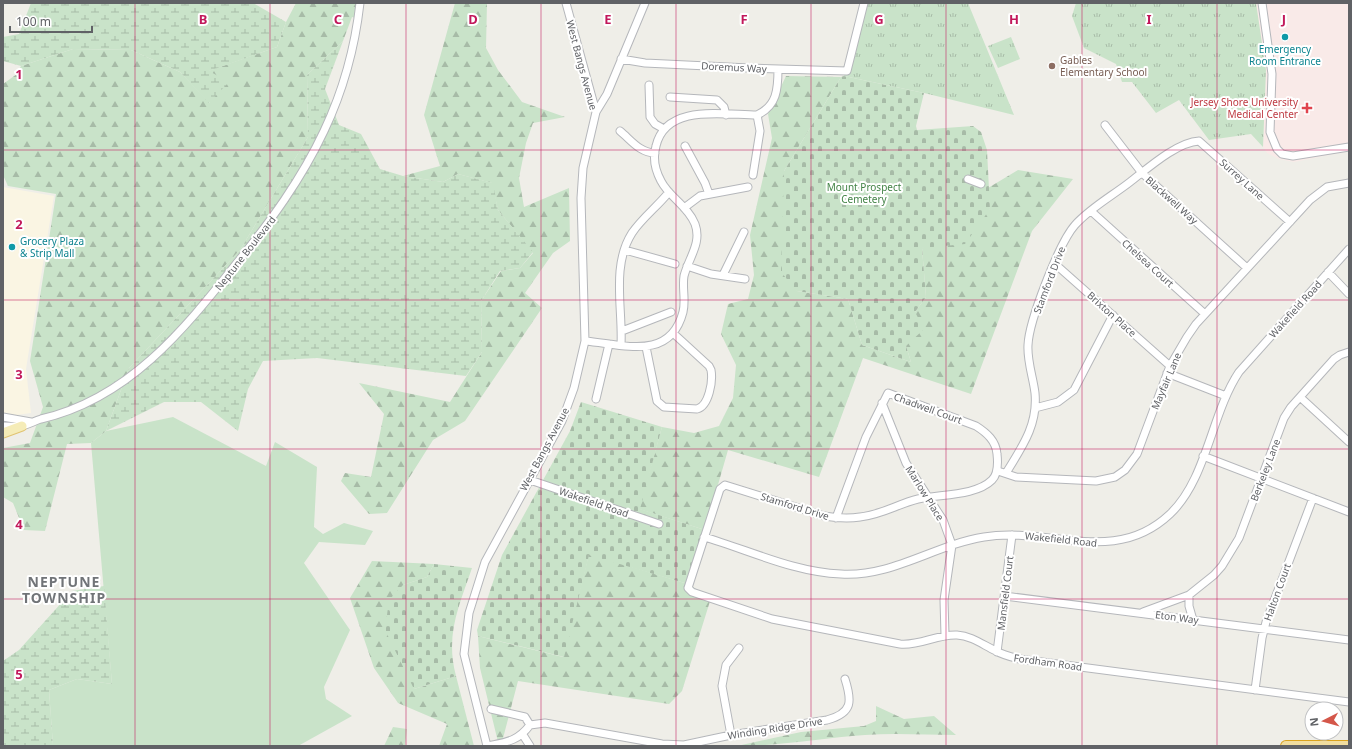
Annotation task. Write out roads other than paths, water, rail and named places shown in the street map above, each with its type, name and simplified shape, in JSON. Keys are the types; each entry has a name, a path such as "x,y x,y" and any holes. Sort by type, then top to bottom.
{"highway":[{"path":"1286,746 1349,746"}],"main road":[{"path":"3,433 22,426"}],"street":[{"name":"Neptune Boulevard","path":"3,426 22,426 54,416 87,402 125,380 149,362 182,331 264,229 299,179 330,118 351,54 360,3"},
{"name":"West Bangs Avenue","path":"486,746 464,654 467,622 485,562 566,410 574,388 585,341 581,198 583,168 596,112 566,3"},
{"path":"596,112 607,94 645,3"},
{"name":"Doremus Way","path":"621,59 653,63 847,71 864,3"},
{"path":"1262,3 1272,74 1270,132 1277,149 1282,154 1293,156 1349,147"},
{"path":"585,341 631,347 646,347 654,345 673,333 684,310 684,280 687,266 696,246 697,233 691,216 660,180 655,163 657,143 664,129 679,118 688,115 757,115 767,109 774,100 777,92 778,69"},
{"path":"649,85 650,117 655,124 664,129"},
{"path":"670,97 717,100 724,107 726,115"},
{"path":"753,175 760,131 757,115"},
{"name":"Blackwell Way","path":"1105,125 1142,173 1247,268"},
{"path":"620,131 640,149 648,153 655,153"},
{"name":"Surrey Lane","path":"1192,143 1199,141 1202,143 1290,222"},
{"name":"Stamford Drive","path":"1006,473 1026,442 1031,428 1035,408 1035,393 1028,355 1028,337 1054,263 1069,233 1091,211 1142,173 1174,151 1192,143"},
{"path":"685,146 705,182 709,194"},
{"path":"968,179 981,184"},
{"name":"Mayfair Lane","path":"997,471 1016,477 1096,481 1120,474 1129,466 1136,454 1169,370 1187,337 1205,314 1321,190 1333,185 1349,183"},
{"path":"684,208 695,198 748,187"},
{"path":"621,345 622,331 620,278 624,250 634,230 669,192"},
{"name":"Chelsea Court","path":"1091,211 1205,314"},
{"path":"723,275 744,232"},
{"name":"Wakefield Road","path":"704,537 805,570 842,575 865,574 889,569 952,545 984,537 1012,535 1097,543 1118,541 1138,535 1162,521 1179,504 1191,485 1226,396 1234,379 1245,364 1349,249"},
{"path":"624,250 675,264"},
{"name":"Brixton Place","path":"1054,263 1113,315 1169,370 1226,396"},
{"path":"687,266 704,272 744,279"},
{"path":"1328,272 1349,294"},
{"path":"622,331 671,312"},
{"path":"1035,408 1058,402 1074,390 1113,315"},
{"path":"646,347 659,405 664,407 702,408 706,403 711,370 709,366 673,333"},
{"path":"596,399 609,344"},
{"name":"Berkeley Lane","path":"1143,612 1188,595 1214,575 1231,553 1239,538 1284,418 1300,397 1336,357 1349,352"},
{"name":"Chadwell Court","path":"836,518 866,436 888,394 976,426 984,431 995,447 997,471"},
{"path":"1300,397 1349,442"},
{"name":"Marlow Place","path":"882,403 906,463 916,480 930,497 943,520 952,545 944,600 945,635"},
{"name":"Neptune Boulevard","path":"3,417 31,422"},
{"path":"1203,456 1349,512"},
{"name":"Stamford Drive","path":"704,537 722,486 728,485 817,515 836,518 867,516 911,501 974,490 991,481 997,471"},
{"name":"Wakefield Road","path":"530,480 659,524"},
{"name":"Halton Court","path":"1255,690 1264,629 1313,498"},
{"name":"Mansfield Court","path":"997,652 1012,535"},
{"name":"Fordham Road","path":"704,537 688,588 692,592 772,618 900,644 916,644 945,635 958,635 972,638 997,652 1019,659 1349,702"},
{"path":"1188,595 1189,606 1194,620"},
{"name":"Eton Way","path":"1005,596 1143,612 1349,640"},
{"path":"731,735 722,686 726,665 739,648"},
{"name":"Winding Ridge Drive","path":"530,725 544,723 670,745 693,744 731,735 835,717 845,711 849,704 850,696 845,679"},
{"path":"486,746 512,741 523,735 530,725 525,717 491,709"},
{"path":"523,735 530,746"}],"place":[{"name":"Emergency Room Entrance","path":"1285,37"},
{"name":"Gables Elementary School","path":"1052,66"},
{"name":"Jersey Shore University Medical Center","path":"1307,108"},
{"name":"Grocery Plaza & Strip Mall","path":"12,247"}],"district":[{"name":"NEPTUNE TOWNSHIP","path":"64,590"}],"park label":[{"name":"Mount Prospect Cemetery","path":"864,192"}]}
